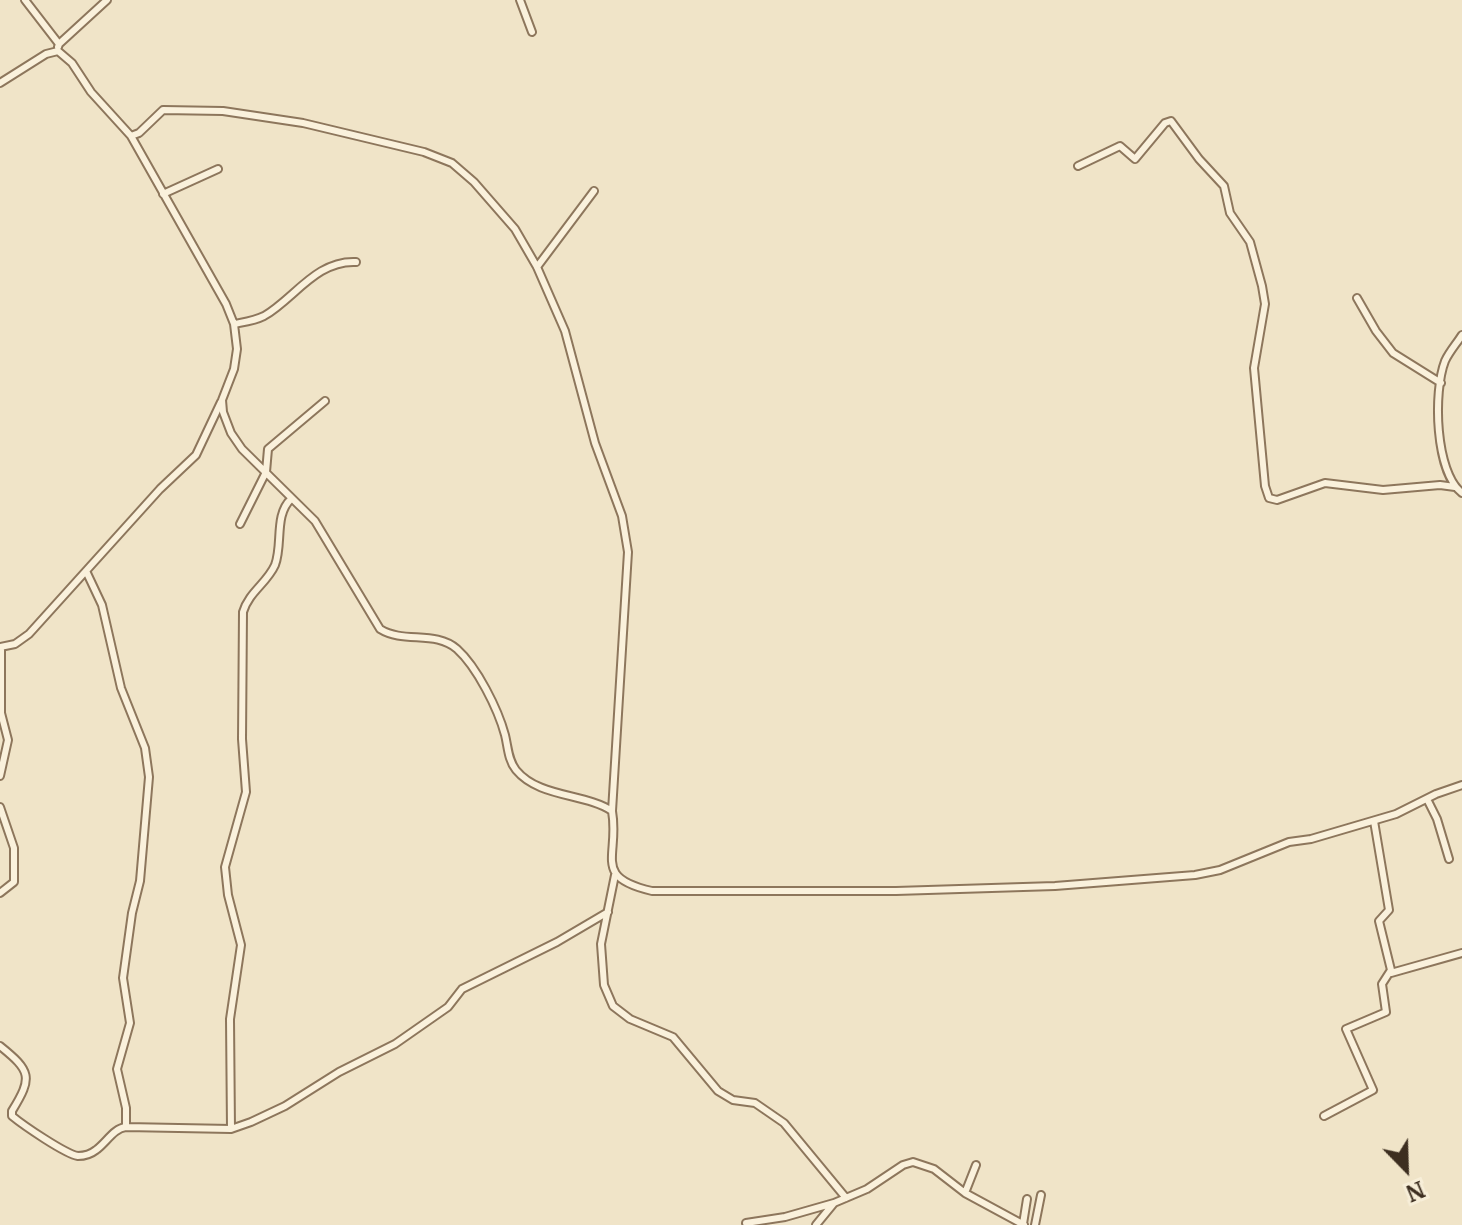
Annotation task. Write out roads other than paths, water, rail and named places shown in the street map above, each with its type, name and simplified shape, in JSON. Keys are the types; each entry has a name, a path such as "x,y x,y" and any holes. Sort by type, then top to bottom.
{"street":[{"path":"0,776 8,746 1,713 1,648 15,644 29,634 160,489 196,455 236,363 234,324 219,290 131,136 91,92 25,0"},
{"path":"0,83 59,47 107,0"},
{"path":"520,0 532,32"},
{"path":"131,136 139,133 163,110 223,111 303,123 442,158 464,171 507,219 537,267 565,331 595,443 627,536 612,811 612,863 615,875 601,944 604,985 613,1006 630,1019 673,1037 718,1091 733,1100 755,1103 784,1123 846,1198"},
{"path":"1078,166 1120,146 1135,159 1165,123 1171,121 1224,186 1230,213 1250,242 1265,298 1254,368 1265,486 1269,498 1277,500 1325,483 1383,490 1440,485 1455,487"},
{"path":"163,194 218,169"},
{"path":"537,267 594,191"},
{"path":"234,324 265,315 296,288 333,266 356,262"},
{"path":"1357,298 1393,353 1441,383"},
{"path":"1462,335 1445,361 1439,440 1455,487 1462,493"},
{"path":"222,400 224,418 242,449 319,527 380,629 398,637 438,640 449,644 464,657 499,714 509,757 518,772 542,787 612,811"},
{"path":"240,524 266,472 267,454 272,445 325,401"},
{"path":"231,1129 230,1019 241,945 228,895 225,867 242,812 246,786 242,739 243,612 251,594 274,567 284,508 291,499"},
{"path":"86,571 102,605 121,688 145,748 148,769 140,881 123,978 130,1023 117,1066 126,1108 126,1127"},
{"path":"615,875 637,888 692,892 896,891 1101,883 1206,873 1289,842 1311,839 1412,808 1462,785"},
{"path":"1427,799 1437,819 1449,859"},
{"path":"0,807 16,859 14,882 0,893"},
{"path":"1374,821 1389,910 1379,921 1391,973"},
{"path":"0,1046 23,1065 27,1074 27,1082 12,1116 76,1156 92,1154 117,1129 126,1127 231,1129 285,1106 329,1078 395,1044 440,1013 462,989 557,942 608,912"},
{"path":"1324,1116 1373,1090 1346,1029 1386,1012 1382,984 1391,973 1462,953"},
{"path":"746,1223 785,1217 834,1203 867,1189 903,1165 913,1162 934,1169 965,1193 1023,1225 1027,1199"},
{"path":"965,1193 976,1165"},
{"path":"1035,1225 1041,1195"},
{"path":"816,1225 834,1203"}]}
